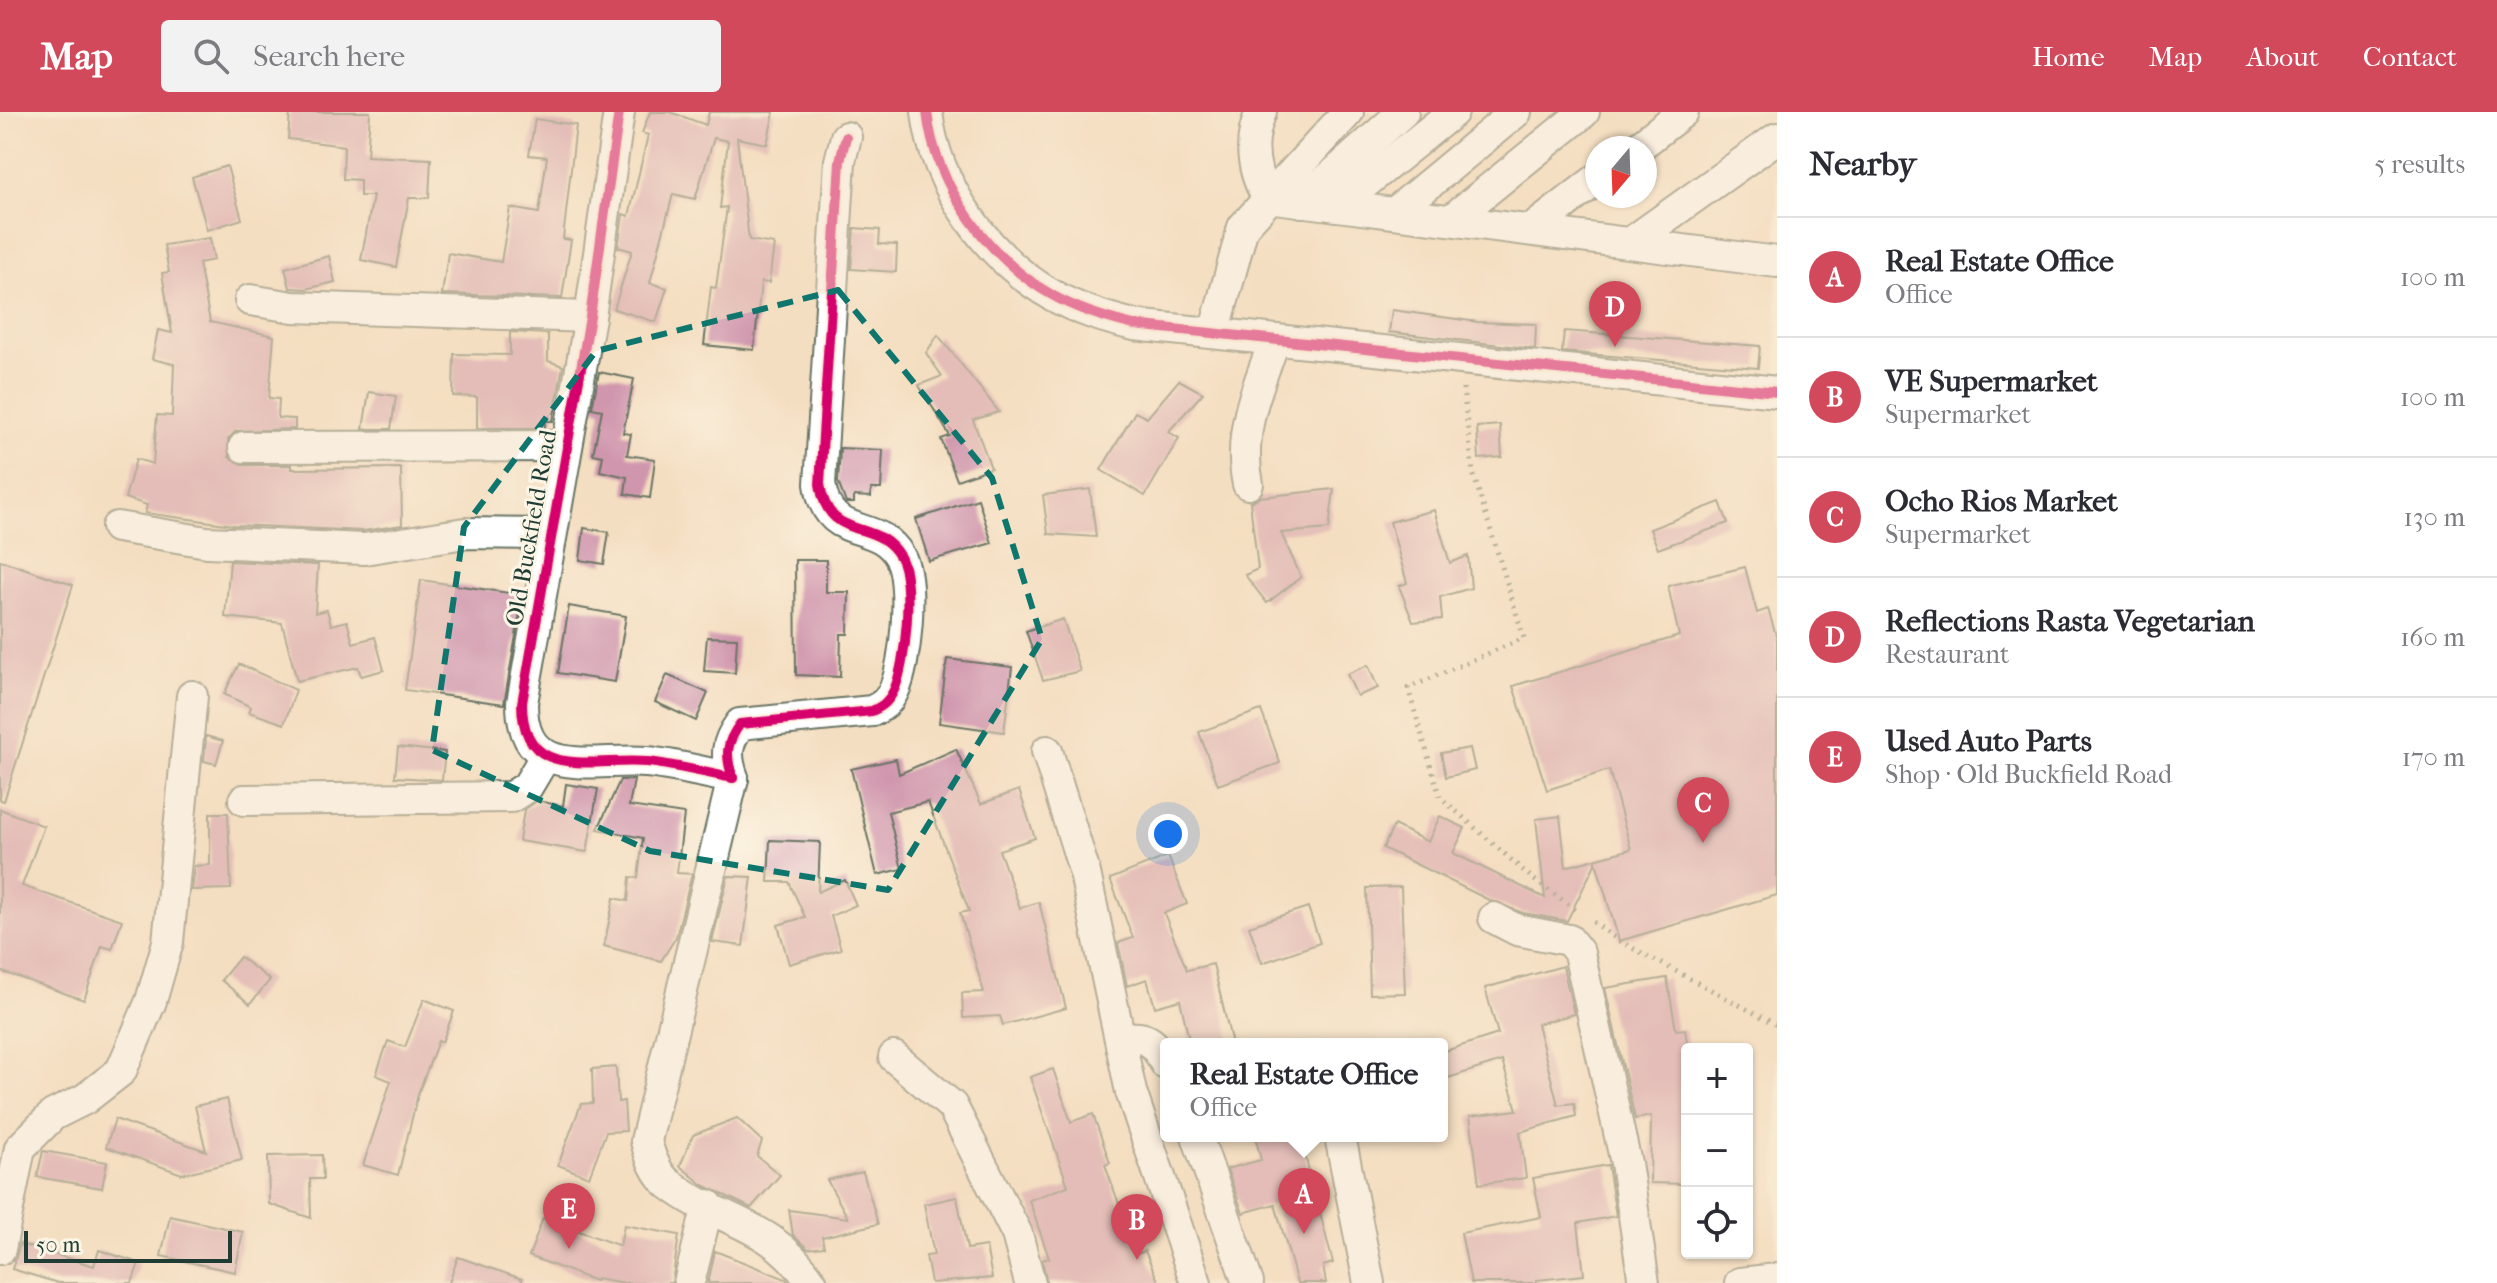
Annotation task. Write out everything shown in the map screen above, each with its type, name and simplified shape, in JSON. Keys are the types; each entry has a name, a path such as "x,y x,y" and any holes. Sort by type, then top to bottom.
{"street":[{"name":"Old Buckfield Road","path":"546,755 526,737 522,703 590,317 619,112"},
{"path":"927,112 941,167 959,202 1017,272 1054,296 1093,315 1134,325 1460,362 1777,392"},
{"path":"1261,112 1254,127 1253,148 1256,176 1267,197"},
{"path":"1214,333 1243,227 1267,197 1348,112"},
{"path":"1302,202 1403,112"},
{"path":"1337,206 1453,112"},
{"path":"1394,213 1516,112"},
{"path":"1451,220 1584,112"},
{"path":"1652,136 1683,112"},
{"path":"812,1283 796,1260 766,1236 668,1183 651,1160 646,1141 733,778 727,760 727,741 740,724 872,711 889,700 901,669 907,596 906,571 899,554 884,541 829,515 822,503 820,484 840,161 846,137"},
{"path":"1630,243 1777,138"},
{"path":"1531,230 1585,188"},
{"path":"1267,197 1777,262"},
{"path":"250,300 293,307 590,317"},
{"path":"1248,484 1244,465 1250,404 1275,340"},
{"path":"244,447 565,446"},
{"path":"117,527 207,542 364,549 465,533 550,534"},
{"path":"0,1249 20,1148 53,1115 85,1099 121,1071 151,1001 168,942 192,696"},
{"path":"1047,751 1085,873 1131,1092 1196,1283"},
{"path":"244,800 511,797 527,787 546,755 584,764 645,761 733,778"},
{"path":"1494,918 1517,930 1569,940 1579,953 1626,1163 1644,1283"},
{"path":"1122,1038 1143,1036 1153,1040 1160,1053"},
{"path":"894,1057 952,1106 1017,1234 1030,1283"},
{"path":"1199,1142 1248,1283"},
{"path":"1341,1142 1369,1283"},
{"path":"689,1283 708,1205"},
{"path":"1740,1283 1777,1279"}],"path":[{"path":"1460,362 1473,473 1524,638 1408,688 1440,797 1533,879 1621,942 1777,1025"}],"highlighted area":[{"path":"838,290 992,478 1042,639 888,890 650,851 432,750 464,527 596,351"}],"building":[{"path":"290,112 370,112 367,156 431,159 429,198 409,198 396,267 361,260 373,196 360,196 360,180 343,179 344,146 288,139"},
{"path":"650,112 670,112 706,125 709,112 774,112 767,144 737,138 749,240 774,244 769,283 761,282 754,350 704,345 711,287 716,288 727,207 720,208 728,141 714,138 695,199 673,194 650,283 667,288 656,322 614,309 632,251 618,247 623,214 629,216 648,135 642,133"},
{"path":"535,119 576,125 563,239 571,240 562,298 442,294 448,253 501,262 510,208 539,213 547,157 529,155"},
{"path":"227,166 242,219 207,230 192,177"},
{"path":"854,228 880,230 879,244 897,245 896,272 851,269"},
{"path":"210,238 214,260 199,263 210,322 274,336 269,398 279,399 278,418 295,419 295,429 236,431 228,439 229,457 243,465 292,465 292,469 401,468 402,525 363,531 233,525 145,513 147,505 125,498 136,459 153,464 157,415 172,416 174,364 152,359 158,330 172,333 162,273 169,272 164,245"},
{"path":"329,256 335,282 306,289 290,288 285,268"},
{"path":"1392,310 1478,322 1536,324 1535,349 1389,332"},
{"path":"1564,331 1760,346 1758,368 1562,352"},
{"path":"510,332 548,334 548,361 563,366 553,421 545,421 545,428 477,428 477,397 453,396 454,354 510,355"},
{"path":"938,335 999,412 973,420 991,468 957,480 941,439 950,436 919,385 942,376 926,353"},
{"path":"599,372 634,379 623,433 631,434 627,455 655,459 650,498 625,494 627,477 600,471 603,456 593,454 602,410 592,408"},
{"path":"1179,380 1203,393 1168,432 1179,438 1145,496 1101,470 1135,412 1147,418"},
{"path":"369,392 396,396 391,429 363,429"},
{"path":"1500,425 1502,457 1479,459 1477,427"},
{"path":"840,448 883,450 881,489 871,489 871,497 854,496 854,503 846,503 838,482"},
{"path":"1090,489 1096,537 1048,534 1043,495"},
{"path":"1334,489 1329,529 1281,533 1301,577 1267,603 1245,575 1258,569 1250,502 1260,497"},
{"path":"978,499 992,543 929,561 916,519"},
{"path":"1720,502 1728,523 1658,549 1650,529"},
{"path":"1434,510 1450,563 1468,556 1471,588 1440,597 1442,619 1413,622 1399,586 1407,583 1390,522"},
{"path":"584,528 609,532 604,564 580,560"},
{"path":"0,560 73,585 4,801 0,800"},
{"path":"795,560 826,560 826,592 849,592 848,634 841,634 840,677 796,675"},
{"path":"230,561 318,565 315,613 327,610 331,625 347,621 353,643 375,637 384,670 361,676 358,667 297,681 282,623 225,617"},
{"path":"1745,567 1757,613 1768,609 1777,639 1777,895 1619,941 1596,862 1567,921 1523,913 1491,901 1383,848 1394,825 1428,842 1440,816 1465,828 1453,853 1545,898 1536,819 1560,816 1566,867 1631,849 1609,770 1547,790 1513,686 1679,636 1668,586"},
{"path":"421,580 523,595 504,704 405,690"},
{"path":"569,606 626,616 615,682 558,673"},
{"path":"1063,619 1080,671 1043,680 1026,631"},
{"path":"707,637 737,638 735,673 704,671"},
{"path":"947,659 1012,667 1004,732 939,723"},
{"path":"239,664 296,690 284,724 249,712 251,707 224,694"},
{"path":"1368,665 1378,688 1357,696 1347,674"},
{"path":"667,675 708,693 696,721 655,702"},
{"path":"1261,710 1280,763 1218,785 1199,732"},
{"path":"206,736 223,741 216,764 204,761"},
{"path":"398,747 445,752 442,780 395,777"},
{"path":"1470,748 1475,770 1446,777 1441,753"},
{"path":"956,749 981,804 1019,790 1035,838 999,850 1020,908 1039,902 1066,1008 1003,1025 1000,1016 963,1018 962,993 984,992 960,913 969,911 928,802 888,812 902,869 877,875 851,769 896,759 899,774"},
{"path":"620,780 634,780 629,806 684,814 677,873 692,874 676,937 661,961 604,946 614,898 628,901 630,877 638,878 643,838 598,829"},
{"path":"566,784 598,789 587,852 519,841 524,810 537,801 563,806"},
{"path":"0,809 44,826 22,886 122,920 112,949 102,946 84,1000 0,971"},
{"path":"210,813 228,813 231,889 191,890 194,866 210,865"},
{"path":"770,840 820,842 818,892 845,880 856,905 831,916 841,949 789,964 778,925 805,917 789,882 768,882"},
{"path":"1168,856 1187,904 1164,913 1187,970 1213,964 1231,1038 1189,1038 1180,1000 1155,1007 1147,979 1127,986 1118,943 1133,938 1110,879"},
{"path":"728,876 752,877 743,946 712,942"},
{"path":"1401,887 1405,993 1370,994 1367,888"},
{"path":"1308,907 1320,943 1262,963 1249,926"},
{"path":"240,957 270,980 250,1004 221,980"},
{"path":"1563,966 1574,1014 1537,1024 1558,1105 1574,1103 1576,1116 1520,1132 1526,1178 1479,1184 1470,1116 1517,1110 1502,1061 1448,1078 1448,1050 1498,1034 1485,988"},
{"path":"1667,978 1676,1030 1685,1029 1687,1043 1681,1043 1681,1184 1650,1183 1651,1116 1635,1119 1605,988"},
{"path":"424,999 454,1011 442,1042 438,1041 418,1094 398,1175 363,1165 391,1081 376,1075 388,1041 405,1047"},
{"path":"616,1067 618,1102 624,1101 626,1131 606,1132 589,1177 558,1165 581,1104 593,1103 592,1069"},
{"path":"1053,1069 1071,1122 1093,1114 1110,1163 1105,1165 1137,1254 1145,1251 1159,1283 1047,1283 1042,1260 1049,1258 1029,1200 1068,1186 1030,1077"},
{"path":"227,1099 242,1160 182,1174 106,1147 115,1119 206,1151 195,1106"},
{"path":"737,1118 762,1141 757,1156 780,1175 751,1208 703,1185 680,1166 693,1135"},
{"path":"1256,1142 1302,1142 1333,1263 1323,1266 1326,1283 1297,1283 1275,1204 1243,1213 1227,1169 1261,1160"},
{"path":"43,1151 107,1162 102,1188 37,1177"},
{"path":"322,1155 323,1179 310,1179 311,1218 269,1204 268,1156"},
{"path":"1608,1165 1616,1216 1578,1223 1584,1275 1536,1280 1537,1283 1471,1283 1461,1233 1541,1217 1533,1178"},
{"path":"863,1172 878,1224 822,1237 824,1247 808,1249 793,1235 789,1210 848,1218 827,1180"},
{"path":"957,1197 967,1249 986,1246 992,1278 931,1283 926,1256 934,1255 924,1204"},
{"path":"170,1216 243,1232 235,1272 161,1256"},
{"path":"543,1218 620,1246 624,1225 679,1235 672,1283 624,1283 597,1278 595,1281 529,1256"},
{"path":"20,1244 94,1266 99,1250 139,1263 132,1283 58,1283 12,1269"},
{"path":"715,1251 786,1279 789,1283 708,1283"},
{"path":"458,1257 522,1279 522,1283 449,1283"}],"cycle path":[{"path":"619,112 590,317 522,703 525,729 534,746 548,756 565,761 647,762 733,778"},
{"path":"927,112 932,140 953,193 987,241 1029,280 1052,295 1092,313 1134,325 1777,392"},
{"path":"733,778 728,750 740,724 872,711 892,694 902,662 907,623 907,584 900,557 879,537 843,523 833,515 825,503 820,484 840,161 846,137"}],"place":[{"name":"Reflections Rasta Vegetarian","path":"1615,347"},
{"name":"Ocho Rios Market","path":"1703,843"},
{"name":"Real Estate Office","path":"1304,1234"},
{"name":"Used Auto Parts","path":"569,1249"},
{"name":"VE Supermarket","path":"1137,1260"}]}
